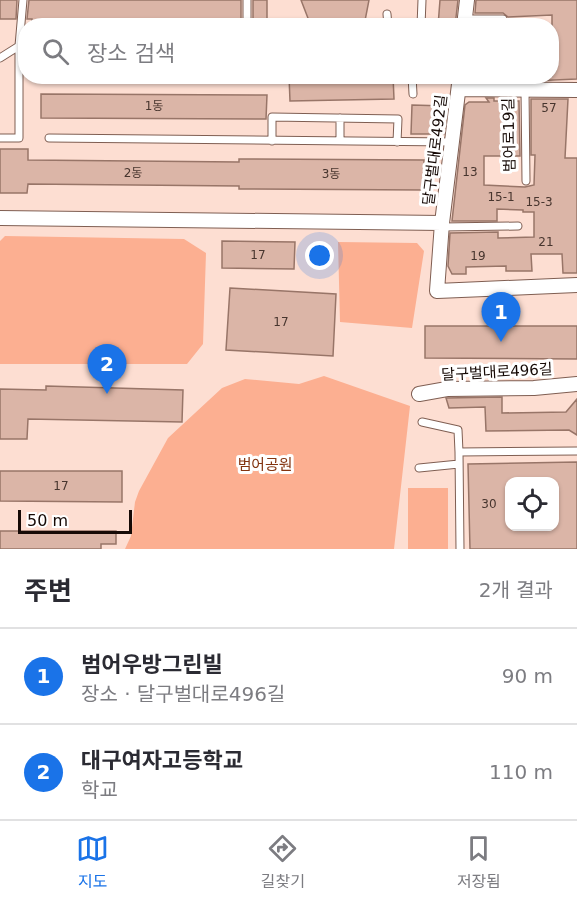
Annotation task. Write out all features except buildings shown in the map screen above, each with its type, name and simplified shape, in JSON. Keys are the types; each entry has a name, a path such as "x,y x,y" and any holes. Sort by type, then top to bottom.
{"street":[{"path":"465,18 467,0"},
{"name":"달구벌대로492길","path":"459,84 442,225 437,291 577,285"},
{"name":"범어로19길","path":"468,84 525,90 577,90"},
{"path":"0,218 442,225"},
{"name":"달구벌대로496길","path":"419,394 447,389 534,388 577,384"}],"lane":[{"path":"23,0 23,18"},
{"path":"247,0 247,18"},
{"path":"421,18 422,0"},
{"path":"387,14 387,18"},
{"path":"0,58 18,48"},
{"path":"0,138 19,138 21,84"},
{"path":"412,84 413,94"},
{"name":"범어로19길","path":"525,90 526,181"},
{"path":"272,141 272,117 398,119 397,142"},
{"path":"340,118 340,141"},
{"path":"49,138 452,142"},
{"name":"달구벌대로492길","path":"442,225 518,226"},
{"path":"422,422 458,430 460,549"},
{"path":"459,452 577,451"},
{"path":"419,468 459,464"}],"green space":[{"path":"5,236 184,239 206,253 203,344 187,364 0,364 0,241"},
{"path":"338,242 417,243 424,251 412,328 340,322"},
{"name":"범어공원","path":"324,376 410,406 394,549 125,549 131,536 135,502 139,491 168,438 222,388 245,379 299,384"},
{"path":"408,488 448,488 448,549 408,549"}],"place":[{"name":"범어우방그린빌","path":"501,342"},
{"name":"대구여자고등학교","path":"107,394"}]}
